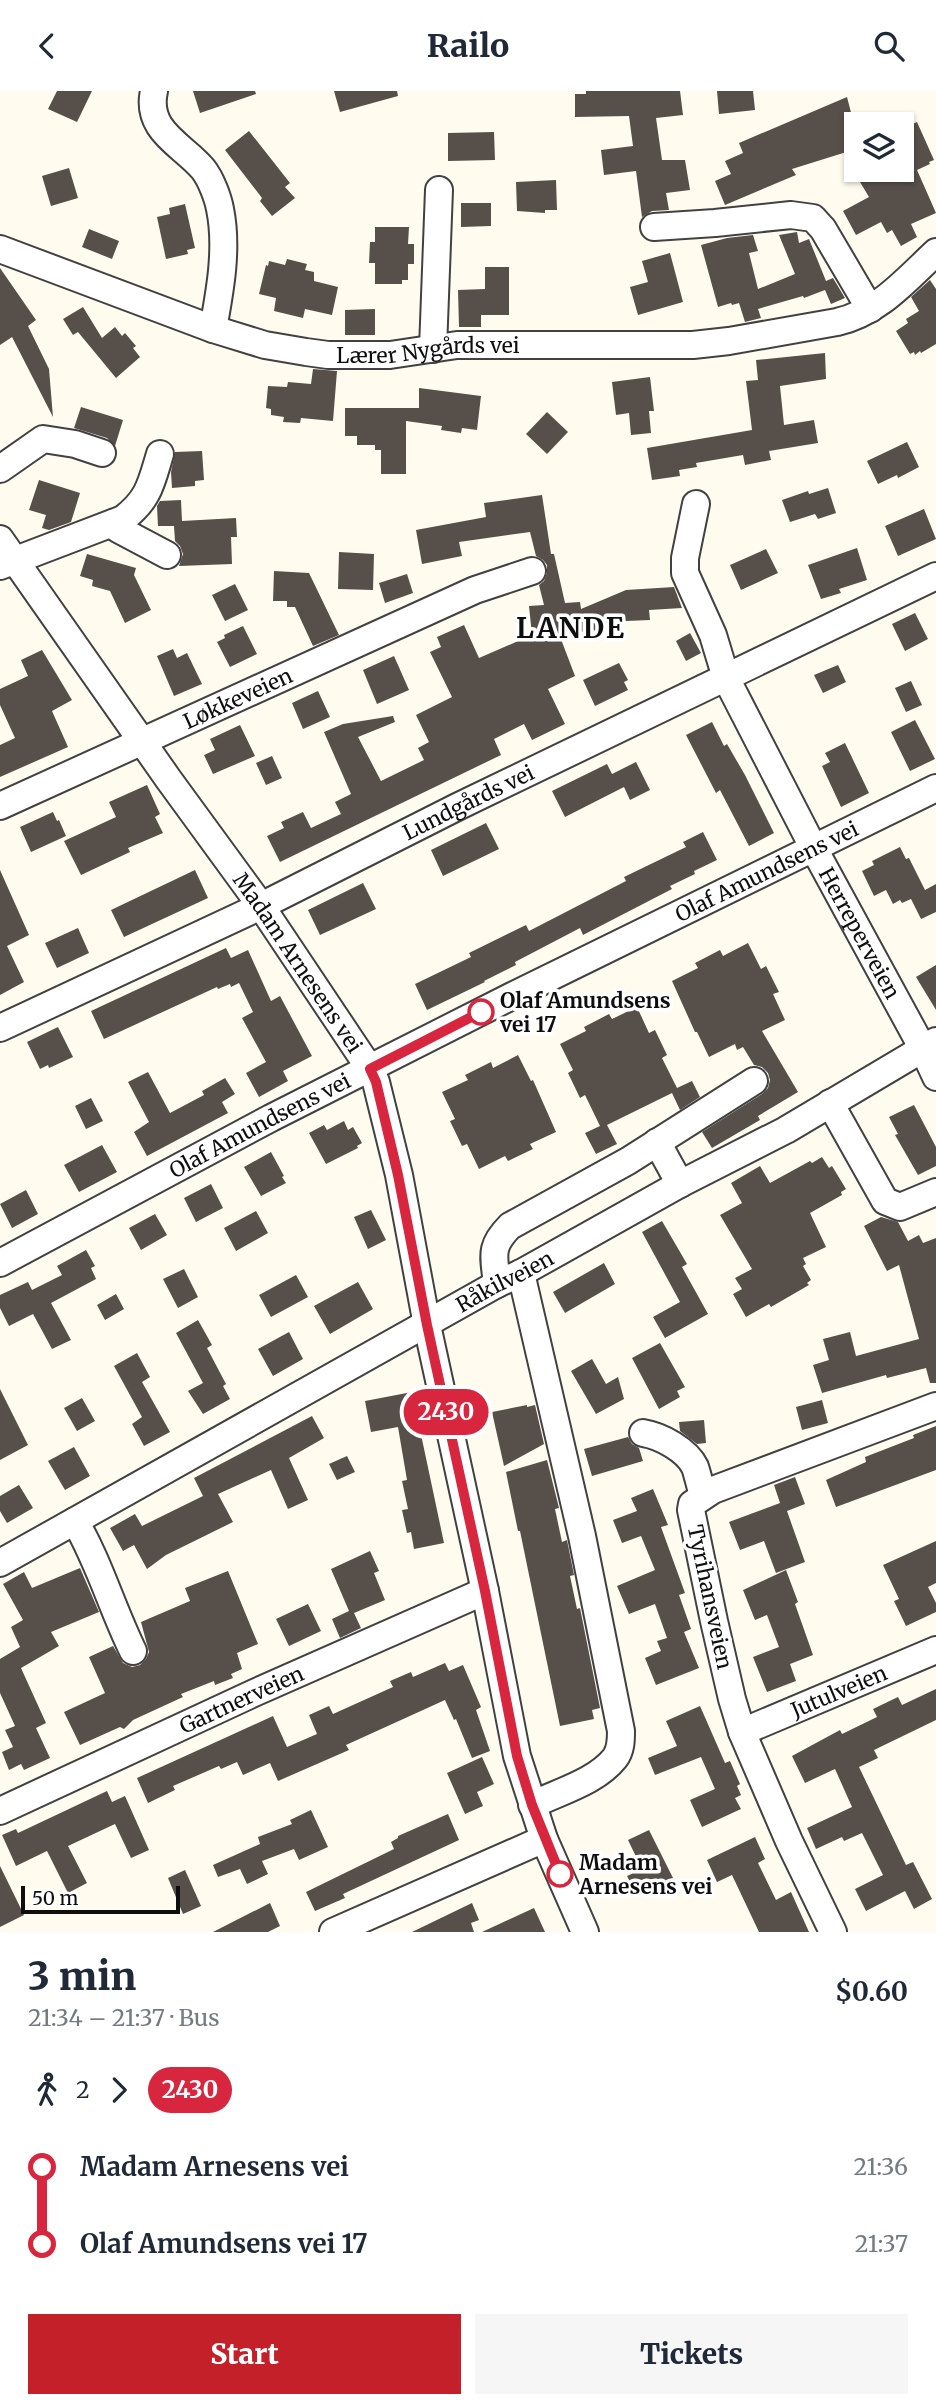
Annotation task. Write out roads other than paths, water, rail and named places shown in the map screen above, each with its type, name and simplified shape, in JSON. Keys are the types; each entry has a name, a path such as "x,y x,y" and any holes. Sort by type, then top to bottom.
{"street":[{"path":"154,91 152,101 155,116 174,144 203,169 220,209 222,265 213,329"},
{"path":"433,349 439,190"},
{"path":"654,227 791,215 813,218 823,229 870,309"},
{"name":"Lærer Nygårds vei","path":"0,249 213,329 265,345 328,355 390,355 457,345 693,345 729,341 853,318 902,285 936,252"},
{"path":"0,469 43,439 75,444 103,453"},
{"path":"5,555 123,519 140,505 150,486 160,454"},
{"name":"Herreperveien","path":"696,504 685,558 685,573 713,635 726,678 813,847 930,1045 936,1077"},
{"path":"113,523 118,529 167,555"},
{"name":"Madam Arnesens vei","path":"5,555 261,906 376,1082 398,1175 517,1756 544,1839 585,1932"},
{"name":"Løkkeveien","path":"0,806 475,590 532,571"},
{"name":"Lundgårds vei","path":"0,1028 261,906 469,801 936,576"},
{"name":"Olaf Amundsens vei","path":"0,1263 271,1118 512,996 936,788"},
{"name":"Råkilveien","path":"0,1563 497,1284 680,1184 786,1130 930,1045"},
{"path":"497,1284 494,1250 498,1238 510,1226 628,1161 754,1081"},
{"path":"831,1104 885,1201 900,1207 936,1192"},
{"path":"657,1142 680,1184"},
{"path":"521,1273 582,1536 621,1731 621,1743 616,1756 589,1778 532,1805"},
{"name":"Tyrihansveien","path":"833,1932 789,1841 742,1732 714,1622 692,1504 703,1495 936,1406"},
{"path":"643,1433 664,1439 694,1464 703,1495"},
{"path":"75,1521 84,1536 133,1651"},
{"name":"Gartnerveien","path":"0,1811 254,1693 485,1591"},
{"name":"Jutulveien","path":"742,1732 936,1650"},
{"path":"333,1932 544,1839"}],"place":[{"name":"Olaf Amundsens vei 17","path":"481,1012"},
{"name":"Madam Arnesens vei","path":"560,1874"}],"district":[{"name":"LANDE","path":"571,628"}]}
